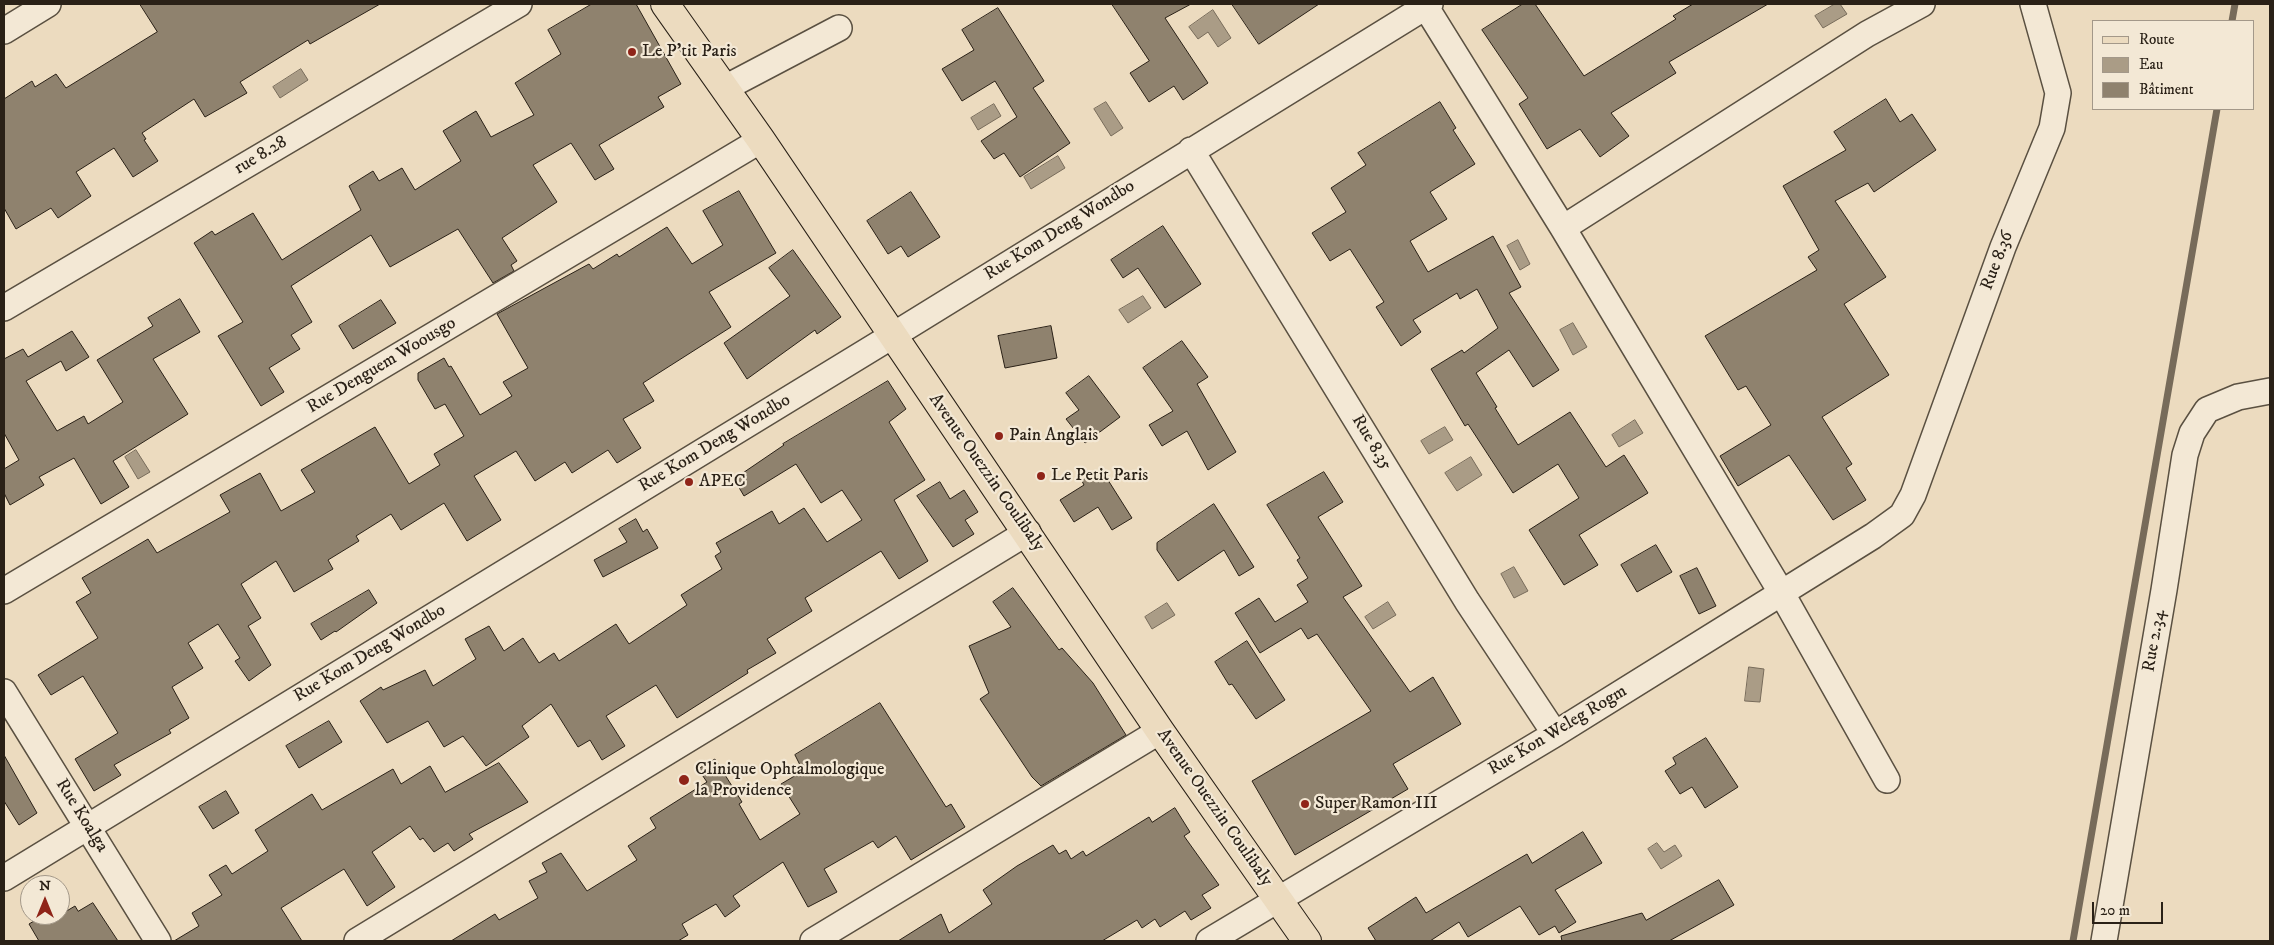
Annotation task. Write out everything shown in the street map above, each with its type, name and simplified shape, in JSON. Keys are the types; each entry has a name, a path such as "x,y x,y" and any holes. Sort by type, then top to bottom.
{"main road":[{"name":"Avenue Ouezzin Coulibaly","path":"665,4 761,140 892,336 1028,532 1160,731 1307,941"}],"street":[{"path":"4,31 48,4"},
{"name":"rue 8.28","path":"4,308 519,4"},
{"path":"1563,228 1867,34 1922,4"},
{"name":"Rue 8.36","path":"1902,515 1913,495 2002,247 2052,128 2058,93 2033,4"},
{"path":"1426,5 1563,228 1781,592 1887,780"},
{"name":"Rue Kom Deng Wondbo","path":"4,878 892,336 1426,5"},
{"path":"725,88 840,28"},
{"name":"Rue Denguem Woousgo","path":"4,591 761,140"},
{"name":"Rue 8.35","path":"1191,150 1467,601 1555,734"},
{"name":"Rue 2.34","path":"2104,941 2185,455 2192,433 2208,410 2238,397 2270,391"},
{"name":"Rue Kon Weleg Rogm","path":"1209,941 1555,734 1873,536 1902,515"},
{"path":"357,941 1028,532"},
{"name":"Rue Koalga","path":"4,692 158,941"},
{"path":"814,941 1160,731"}],"water":[{"path":"1835,4 1840,4 1847,14 1823,28 1815,16"},
{"path":"1213,10 1231,38 1218,47 1208,32 1198,39 1189,27"},
{"path":"301,69 308,80 280,98 273,87"},
{"path":"1106,102 1123,128 1111,136 1094,109"},
{"path":"994,104 1001,116 978,130 971,118"},
{"path":"1058,156 1065,168 1031,189 1024,177"},
{"path":"1518,240 1530,264 1520,270 1507,246"},
{"path":"1143,296 1151,308 1128,323 1119,310"},
{"path":"1573,323 1587,347 1573,355 1560,330"},
{"path":"1635,420 1643,433 1619,447 1612,435"},
{"path":"1445,427 1453,440 1429,454 1421,441"},
{"path":"136,450 150,472 138,479 125,457"},
{"path":"1471,457 1482,475 1457,491 1445,473"},
{"path":"1514,567 1528,591 1514,598 1501,574"},
{"path":"1388,602 1396,615 1373,629 1365,617"},
{"path":"1167,603 1175,615 1152,629 1145,617"},
{"path":"1749,667 1764,669 1760,702 1745,701"},
{"path":"1657,843 1664,852 1675,845 1682,856 1661,869 1648,849"}],"building":[{"path":"140,4 380,4 310,44 308,40 240,82 247,93 205,117 194,99 142,133 146,139 144,140 158,161 133,177 114,148 76,172 91,196 58,218 51,208 16,229 4,208 4,99 32,81 35,87 56,74 66,88 157,32"},
{"path":"592,4 636,4 681,84 658,97 664,107 599,145 614,169 595,180 571,143 533,165 557,202 502,238 517,261 511,265 514,271 493,283 458,229 390,267 371,235 291,286 312,322 291,335 300,349 269,368 284,392 261,406 218,336 243,322 194,243 212,231 215,235 253,213 282,260 361,210 349,186 373,171 379,181 402,168 415,190 461,161 443,131 476,111 491,137 534,115 515,83 561,54 548,30"},
{"path":"1112,4 1191,4 1165,18 1208,83 1183,100 1174,86 1149,102 1130,73 1149,61"},
{"path":"1232,4 1319,4 1259,44"},
{"path":"1523,4 1535,4 1584,76 1676,19 1673,16 1693,4 1768,4 1669,62 1676,73 1611,113 1629,136 1600,157 1580,129 1547,149 1519,104 1528,98 1482,30"},
{"path":"998,8 1044,81 1033,88 1070,143 1020,177 1004,153 994,159 981,141 1017,117 995,81 962,101 942,69 974,50 962,30"},
{"path":"1886,99 1900,122 1912,114 1936,150 1874,192 1868,183 1835,201 1886,277 1844,304 1889,375 1822,417 1852,464 1846,468 1866,500 1833,520 1789,455 1738,486 1720,456 1771,425 1746,386 1738,390 1705,336 1817,270 1808,257 1819,250 1783,186 1846,150 1834,132"},
{"path":"1440,102 1456,128 1453,130 1475,164 1430,192 1447,219 1410,241 1428,272 1493,236 1521,287 1509,293 1559,370 1533,387 1509,350 1476,373 1518,445 1570,412 1606,467 1624,455 1648,493 1579,535 1598,565 1564,585 1529,530 1579,498 1558,464 1513,493 1468,424 1465,426 1431,369 1462,350 1464,353 1498,328 1477,289 1460,299 1457,293 1413,320 1421,332 1401,346 1376,307 1384,302 1350,249 1330,261 1312,233 1346,212 1331,188 1366,165 1358,153"},
{"path":"739,191 776,253 709,292 731,327 643,383 654,401 623,419 641,448 617,463 608,450 572,473 565,462 535,481 516,451 474,476 501,520 467,541 444,503 401,530 391,514 356,536 359,541 328,560 333,569 294,592 276,561 241,584 261,618 248,626 271,665 249,681 235,661 240,658 218,624 188,643 203,668 172,687 189,718 169,730 171,733 114,765 121,775 94,791 75,759 118,733 83,676 51,695 38,675 98,638 76,602 91,593 82,578 148,539 157,553 230,512 220,495 260,473 281,511 315,492 301,470 375,427 409,484 440,465 434,454 464,436 445,404 435,409 418,380 418,373 444,358 449,367 451,366 480,415 512,396 503,382 528,368 497,314 589,264 593,269 617,254 619,257 667,227 692,264 723,245 703,211"},
{"path":"911,192 940,237 908,257 901,246 888,254 867,221"},
{"path":"1163,226 1201,284 1165,308 1138,268 1123,278 1111,260"},
{"path":"793,250 841,317 817,334 815,330 747,379 724,343 790,296 769,268"},
{"path":"180,299 200,332 153,359 188,414 113,461 129,487 101,504 74,458 39,477 44,485 10,505 4,493 4,469 19,460 4,433 4,359 23,349 28,357 72,331 89,357 66,371 61,361 26,381 57,431 84,416 88,424 123,402 97,360 153,326 148,318"},
{"path":"381,300 396,323 353,349 339,326"},
{"path":"1051,326 1057,358 1005,368 998,336"},
{"path":"1182,341 1208,377 1197,384 1236,452 1208,470 1187,431 1162,446 1149,425 1173,411 1143,368"},
{"path":"1089,376 1120,417 1085,443 1066,419 1079,410 1066,393"},
{"path":"888,381 906,409 889,422 925,480 894,500 928,561 899,579 881,551 805,598 812,611 767,639 776,653 747,670 748,673 677,718 656,685 606,716 625,746 602,760 590,740 578,747 551,704 522,726 529,737 486,766 463,736 444,747 428,721 387,743 360,701 381,687 383,690 425,670 433,686 476,659 465,639 489,626 504,651 523,638 539,663 554,653 559,661 616,624 629,644 687,605 681,595 722,569 715,556 721,552 716,543 772,511 779,524 804,508 827,542 862,520 842,490 821,503 796,464 744,496 734,479 783,444"},
{"path":"1101,469 1132,518 1112,530 1098,507 1074,522 1060,500 1084,485 1082,481"},
{"path":"1324,472 1343,502 1318,517 1362,586 1343,597 1410,692 1433,677 1461,724 1393,764 1408,789 1295,855 1252,781 1371,711 1317,634 1308,639 1301,628 1260,653 1235,613 1259,598 1275,622 1308,602 1297,585 1308,578 1297,560 1300,558 1267,505"},
{"path":"940,482 950,499 964,490 978,512 965,520 974,534 953,547 917,496"},
{"path":"1214,504 1254,567 1239,576 1224,550 1178,581 1157,550 1157,543"},
{"path":"636,519 643,532 647,529 658,548 603,577 594,560 627,542 619,529"},
{"path":"1656,545 1672,572 1637,592 1621,565"},
{"path":"1697,568 1716,606 1699,614 1680,576"},
{"path":"1013,588 1059,650 1062,648 1093,683 1126,735 1041,786 1032,777 980,699 989,693 969,646 1011,627 993,602"},
{"path":"369,590 377,603 336,632 321,640 311,624"},
{"path":"1247,641 1285,700 1256,719 1232,684 1229,685 1215,662"},
{"path":"880,703 946,807 951,804 965,827 911,860 896,836 878,848 873,841 824,869 837,892 808,907 783,862 733,896 740,906 725,917 716,904 682,924 688,935 678,941 451,941 495,914 499,920 538,898 529,881 547,872 542,863 561,853 587,891 637,860 628,846 656,828 650,818 707,782 698,769 715,759 742,802 739,804 760,840 800,814 781,784 803,771 795,755"},
{"path":"329,721 342,742 299,768 286,746"},
{"path":"1706,738 1738,787 1705,808 1692,787 1680,794 1665,771 1676,764 1673,758"},
{"path":"4,755 37,813 19,825 4,801"},
{"path":"499,763 528,802 469,834 473,839 454,851 448,843 434,852 423,838 420,840 410,826 372,852 395,887 367,906 344,869 281,908 302,941 174,941 199,926 192,913 222,895 209,875 226,865 232,874 268,851 255,830 312,794 322,810 393,769 401,784 430,766 445,792"},
{"path":"226,791 239,813 213,829 199,807"},
{"path":"1175,808 1190,832 1184,836 1219,885 1202,895 1211,908 1191,920 1185,911 1160,927 1155,919 1142,928 1137,920 1102,941 898,941 941,914 949,933 992,904 983,890 1017,866 1053,845 1059,854 1066,850 1071,859 1083,851 1086,856 1149,817 1152,822"},
{"path":"1583,832 1602,863 1555,890 1576,922 1559,933 1555,926 1539,935 1520,906 1468,937 1459,922 1430,941 1376,941 1368,928 1416,897 1426,913 1527,854 1532,863"},
{"path":"1719,880 1734,905 1669,941 1562,941 1561,936 1642,913 1646,920"},
{"path":"93,903 118,941 39,941 30,925 70,925 70,909 75,906 78,911"}],"waterway":[{"path":"2232,20 2235,4"},
{"path":"2073,941 2217,110"}],"place":[{"name":"Le P'tit Paris","path":"632,52"},
{"name":"Pain Anglais","path":"999,436"},
{"name":"Le Petit Paris","path":"1041,476"},
{"name":"APEC","path":"689,482"},
{"name":"Clinique Ophtalmologique la Providence","path":"684,780"},
{"name":"Super Ramon III","path":"1305,804"}]}
